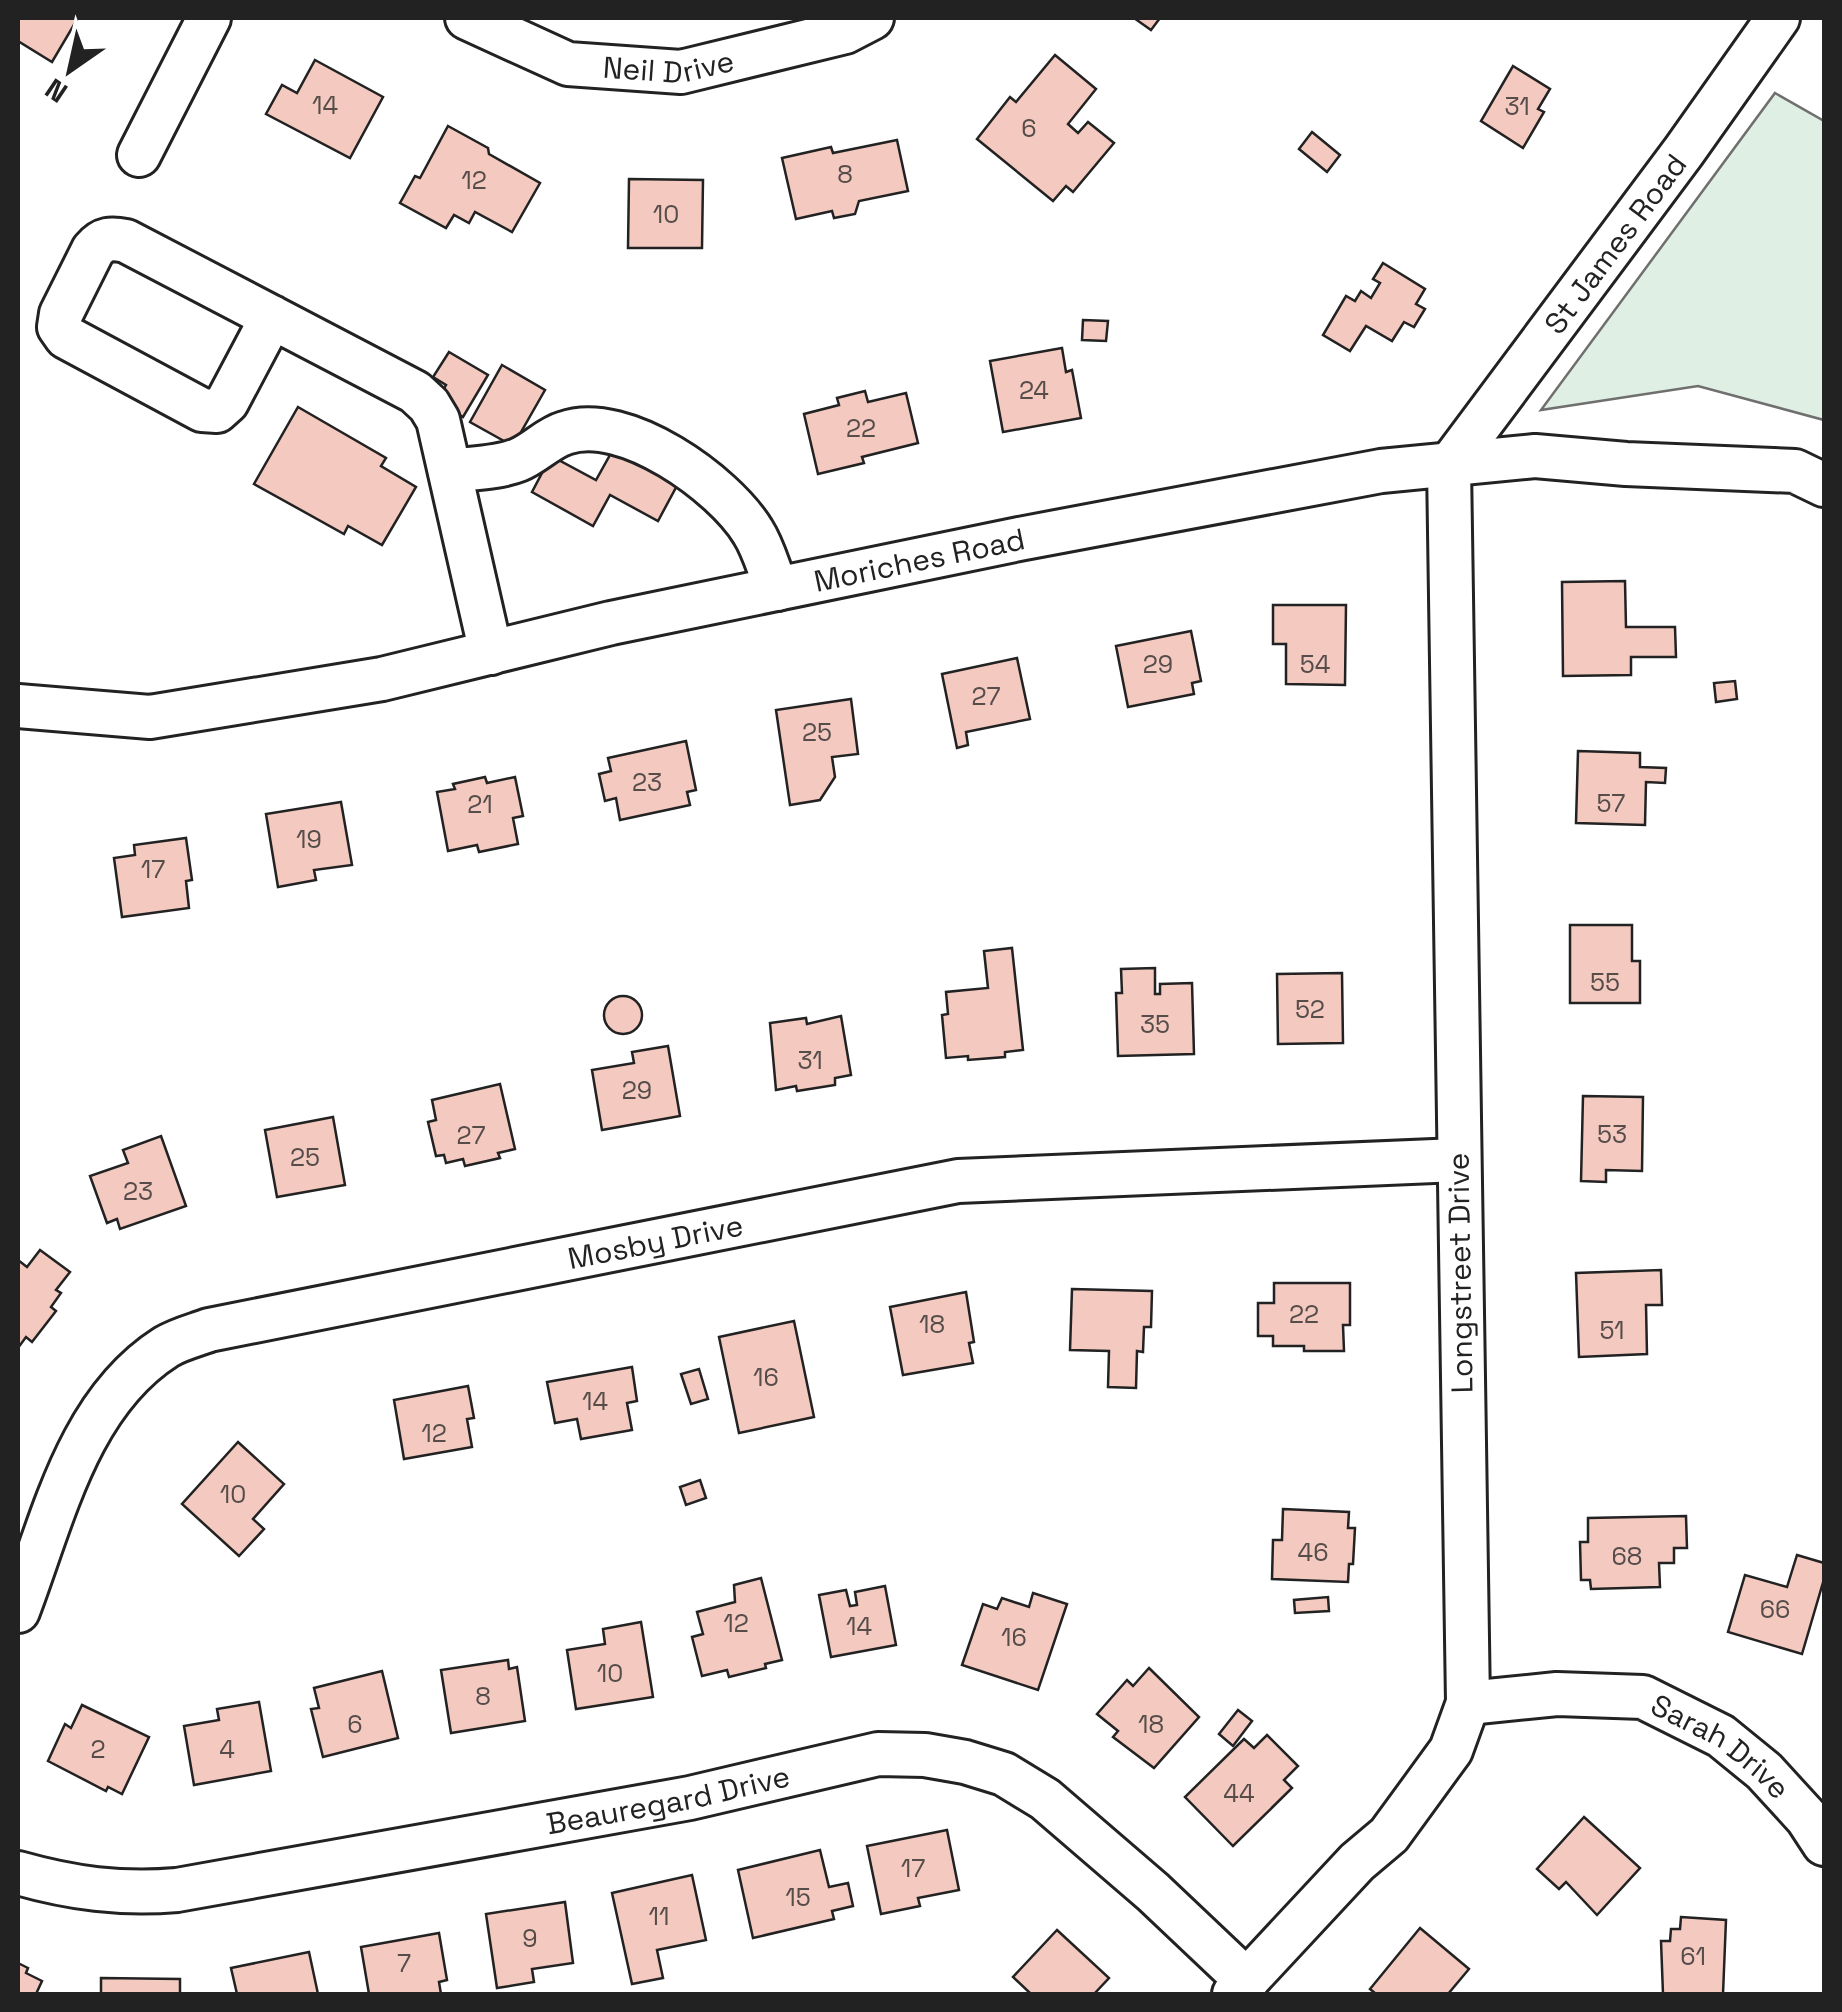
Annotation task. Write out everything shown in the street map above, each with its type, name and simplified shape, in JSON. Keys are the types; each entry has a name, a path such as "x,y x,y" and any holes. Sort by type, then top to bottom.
{"street":[{"path":"139,155 209,18"},
{"name":"Neil Drive","path":"467,18 568,64 682,72 845,32 872,18"},
{"name":"St James Road","path":"1449,466 1684,151 1762,22"},
{"path":"272,317 227,402 218,411 202,410 66,337 58,327 93,250 100,242 113,238 126,241 272,317 415,392 438,420 491,653"},
{"path":"450,471 520,459 565,432 614,432 661,453 716,490 754,533 777,589"},
{"name":"Moriches Road","path":"18,706 150,717 382,679 612,623 1038,535 1343,478 1534,456 1796,471 1824,485"},
{"name":"Longstreet Drive","path":"1240,1988 1357,1862 1389,1835 1451,1750 1468,1703 1449,466"},
{"name":"Mosby Drive","path":"18,1611 90,1428 110,1399 139,1369 168,1346 209,1330 958,1181 1458,1160"},
{"name":"Sarah Drive","path":"1468,1703 1557,1694 1643,1697 1722,1736 1764,1770 1807,1818 1824,1844"},
{"name":"Beauregard Drive","path":"18,1872 86,1889 131,1894 177,1890 690,1798 878,1754 926,1755 1004,1774 1045,1799 1153,1892 1240,1988"}],"green space":[{"path":"1775,93 1824,121 1824,420 1698,386 1541,410"}],"building":[{"path":"18,18 78,18 52,62 18,41"},
{"path":"1134,18 1160,18 1151,30"},
{"path":"1055,55 1096,89 1068,124 1078,133 1088,122 1114,143 1073,192 1066,186 1053,201 977,139 1010,97 1016,102"},
{"path":"315,60 383,97 350,158 266,114 282,85 297,93"},
{"path":"1513,66 1550,89 1538,109 1544,112 1523,148 1481,121"},
{"path":"448,126 540,183 512,232 475,212 469,223 454,215 446,228 400,203 415,176 420,178"},
{"path":"1312,132 1340,155 1327,172 1299,149"},
{"path":"897,140 908,191 859,201 855,214 834,218 832,211 796,219 782,158 831,147 833,153"},
{"path":"629,179 703,180 702,248 628,248"},
{"path":"1383,263 1425,289 1416,304 1425,309 1414,327 1404,322 1392,341 1366,326 1350,351 1323,335 1346,296 1355,301 1361,291 1371,298 1380,283 1373,279"},
{"path":"1083,320 1108,321 1106,341 1082,340"},
{"path":"1062,348 1066,372 1072,370 1081,418 1003,432 990,361"},
{"path":"449,352 488,375 463,417 437,401 446,385 433,377"},
{"path":"502,365 545,390 513,446 470,422"},
{"path":"865,391 868,402 906,393 918,443 862,457 864,463 818,474 804,414 839,405 837,398"},
{"path":"298,407 386,458 381,466 416,487 382,545 348,526 344,534 254,484"},
{"path":"615,446 680,480 658,521 610,495 593,526 532,492 551,456 596,480"},
{"path":"1625,581 1626,627 1675,627 1676,657 1631,657 1631,675 1563,676 1562,582"},
{"path":"1273,605 1346,605 1345,685 1286,684 1286,644 1273,644"},
{"path":"1191,631 1201,681 1192,683 1194,694 1128,707 1116,646"},
{"path":"1017,658 1030,719 966,732 968,745 957,748 942,674"},
{"path":"1735,681 1737,699 1716,702 1714,683"},
{"path":"851,699 858,754 832,757 835,777 820,800 790,805 776,710"},
{"path":"686,741 696,790 687,792 690,805 620,820 616,798 605,801 599,774 611,771 608,758"},
{"path":"1578,751 1640,753 1640,767 1666,768 1665,783 1646,782 1645,825 1576,823"},
{"path":"485,777 487,783 515,777 523,816 513,818 518,844 479,852 477,845 448,851 437,792"},
{"path":"341,802 352,865 314,870 316,880 278,887 266,814"},
{"path":"186,838 192,880 186,881 189,908 122,917 114,858 135,855 134,845"},
{"path":"1570,925 1632,925 1632,961 1640,961 1640,1003 1570,1003"},
{"path":"1012,948 1023,1050 1005,1052 1005,1057 946,1058 942,1015 948,1014 946,992 988,988 984,951"},
{"path":"1155,968 1155,994 1160,994 1160,984 1192,983 1194,1054 1118,1056 1116,993 1122,993 1121,969"},
{"path":"1342,973 1343,1043 1278,1044 1277,974"},
{"path":"623,996 636,1002 642,1015 636,1028 623,1034 610,1028 604,1015 610,1002"},
{"path":"841,1016 851,1075 835,1078 835,1085 776,1090 770,1023 806,1018 807,1024"},
{"path":"668,1046 680,1116 602,1130 592,1070 634,1063 632,1052"},
{"path":"500,1084 515,1149 498,1153 500,1158 465,1166 463,1159 446,1163 444,1155 436,1156 428,1122 436,1120 432,1100"},
{"path":"1583,1096 1643,1097 1642,1171 1606,1170 1606,1182 1581,1181"},
{"path":"333,1117 345,1185 277,1197 265,1130"},
{"path":"161,1136 186,1206 120,1229 117,1219 107,1223 90,1176 128,1163 123,1150"},
{"path":"40,1250 70,1272 56,1290 61,1293 51,1307 56,1311 32,1342 26,1337 18,1348 18,1260 27,1267"},
{"path":"1661,1270 1662,1305 1646,1305 1647,1354 1579,1357 1576,1273"},
{"path":"1274,1283 1350,1283 1350,1325 1343,1325 1344,1351 1273,1346 1273,1336 1258,1336 1258,1303 1274,1303"},
{"path":"1072,1289 1152,1291 1151,1327 1144,1327 1143,1352 1137,1351 1136,1388 1108,1387 1109,1351 1070,1350"},
{"path":"966,1292 974,1342 969,1343 973,1363 903,1375 890,1307"},
{"path":"794,1321 814,1417 739,1433 719,1337"},
{"path":"632,1367 637,1401 627,1403 632,1430 581,1439 577,1419 555,1423 547,1382"},
{"path":"699,1369 708,1399 691,1404 681,1374"},
{"path":"468,1386 474,1418 467,1419 472,1447 404,1459 394,1400"},
{"path":"238,1442 284,1484 253,1519 264,1529 239,1556 182,1504"},
{"path":"700,1480 706,1498 686,1505 680,1487"},
{"path":"1283,1509 1349,1512 1348,1528 1355,1528 1348,1582 1272,1579 1273,1540 1282,1540"},
{"path":"1686,1516 1687,1548 1674,1548 1674,1563 1659,1563 1660,1587 1591,1589 1590,1580 1581,1580 1580,1542 1588,1542 1588,1518"},
{"path":"1797,1555 1824,1563 1824,1579 1802,1654 1728,1632 1745,1575 1787,1587"},
{"path":"761,1578 782,1660 729,1677 727,1670 702,1676 692,1637 703,1634 697,1612 735,1602 734,1585"},
{"path":"885,1586 896,1645 831,1657 819,1595 846,1590 850,1606 857,1605 855,1592"},
{"path":"1033,1593 1067,1604 1038,1690 962,1665 983,1604 997,1609 1002,1598 1029,1607"},
{"path":"1328,1597 1329,1611 1295,1613 1294,1600"},
{"path":"641,1622 653,1697 576,1709 567,1650 605,1644 603,1629"},
{"path":"508,1660 509,1669 517,1667 525,1721 451,1733 441,1670"},
{"path":"1149,1668 1199,1717 1154,1768 1113,1737 1118,1731 1097,1714 1127,1680 1133,1686"},
{"path":"382,1671 398,1738 323,1757 311,1709 319,1708 314,1688"},
{"path":"259,1702 271,1771 194,1785 184,1726 219,1720 217,1709"},
{"path":"82,1705 149,1737 122,1794 108,1787 106,1791 48,1761 65,1724 71,1728"},
{"path":"1238,1710 1252,1721 1233,1746 1219,1734"},
{"path":"1267,1735 1298,1766 1284,1780 1292,1788 1233,1846 1185,1797 1244,1739 1254,1748"},
{"path":"1584,1817 1640,1868 1597,1915 1566,1882 1559,1889 1537,1869"},
{"path":"947,1830 959,1890 918,1898 920,1906 881,1914 867,1846"},
{"path":"820,1850 829,1887 848,1883 853,1906 832,1911 834,1919 753,1938 738,1870"},
{"path":"692,1875 706,1940 657,1950 663,1978 632,1984 612,1893"},
{"path":"565,1902 573,1963 532,1969 534,1982 497,1988 486,1914"},
{"path":"1681,1917 1726,1920 1723,1994 1663,1994 1661,1941 1670,1941 1671,1929 1680,1929"},
{"path":"1420,1928 1469,1969 1448,1994 1376,1994 1370,1989"},
{"path":"1057,1930 1109,1978 1094,1994 1031,1994 1013,1977"},
{"path":"439,1933 447,1980 439,1982 441,1994 369,1994 361,1947"},
{"path":"309,1952 318,1994 237,1994 231,1968"},
{"path":"18,1963 28,1968 26,1973 42,1981 36,1994 18,1994"},
{"path":"101,1978 180,1979 180,1994 101,1994"}]}
